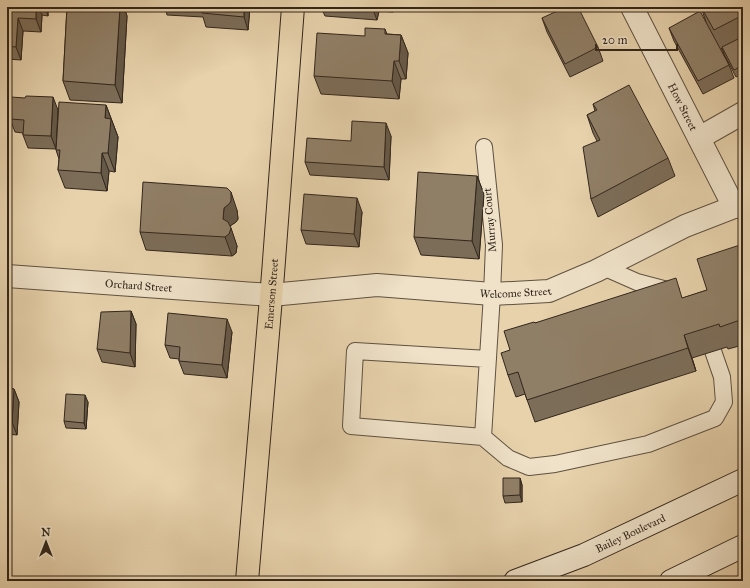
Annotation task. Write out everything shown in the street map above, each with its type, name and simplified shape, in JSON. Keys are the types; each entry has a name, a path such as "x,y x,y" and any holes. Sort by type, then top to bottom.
{"main road":[{"name":"Emerson Street","path":"247,581 293,7"}],"street":[{"name":"How Street","path":"632,7 699,138 738,207"},
{"path":"699,138 743,113"},
{"name":"Welcome Street","path":"271,295 377,285 492,294 549,291 603,267 685,226 738,207"},
{"name":"Orchard Street","path":"7,276 271,295"},
{"name":"Bailey Boulevard","path":"515,581 584,555 743,480"},
{"path":"671,581 743,546"}],"lane":[{"name":"Murray Court","path":"484,147 494,244 484,437"},
{"path":"603,267 637,282 678,292 683,297"},
{"path":"488,359 355,351 351,426 484,437 508,458 529,467 555,464 648,444 715,418 724,402 722,377 713,351"}],"building":[{"path":"7,7 36,7 36,19 18,18 16,47 7,46"},
{"path":"67,7 120,7 115,85 63,81"},
{"path":"202,7 244,7 244,17 202,13"},
{"path":"566,7 578,7 598,47 565,64 542,18"},
{"path":"701,7 743,7 743,15 714,30"},
{"path":"700,11 729,65 698,81 669,28"},
{"path":"365,28 385,29 385,34 401,35 399,61 394,61 392,81 314,76 317,33 365,36"},
{"path":"742,37 743,65 734,70 722,47"},
{"path":"629,85 668,158 591,199 583,147 600,140 587,115 597,110 593,104"},
{"path":"26,96 53,97 51,136 23,135 24,120 10,119 11,97 25,98"},
{"path":"59,102 106,105 105,118 111,119 108,153 102,153 101,173 58,170 60,150 56,150"},
{"path":"352,121 386,123 384,167 305,162 307,138 351,141"},
{"path":"418,172 477,176 472,241 414,237"},
{"path":"143,182 227,188 231,192 231,201 224,208 223,219 228,222 231,228 229,234 225,237 140,232"},
{"path":"304,194 357,198 354,234 301,230"},
{"path":"743,244 743,319 720,327 719,324 684,335 688,348 527,400 518,372 508,375 501,353 510,350 504,331 534,322 535,323 676,278 682,298 707,290 697,259"},
{"path":"131,311 130,353 97,349 101,312"},
{"path":"168,313 227,319 222,365 179,361 180,347 165,345"},
{"path":"7,388 14,389 12,422 7,421"},
{"path":"66,394 85,395 84,423 64,421"},
{"path":"503,478 520,478 520,495 503,496"}]}
